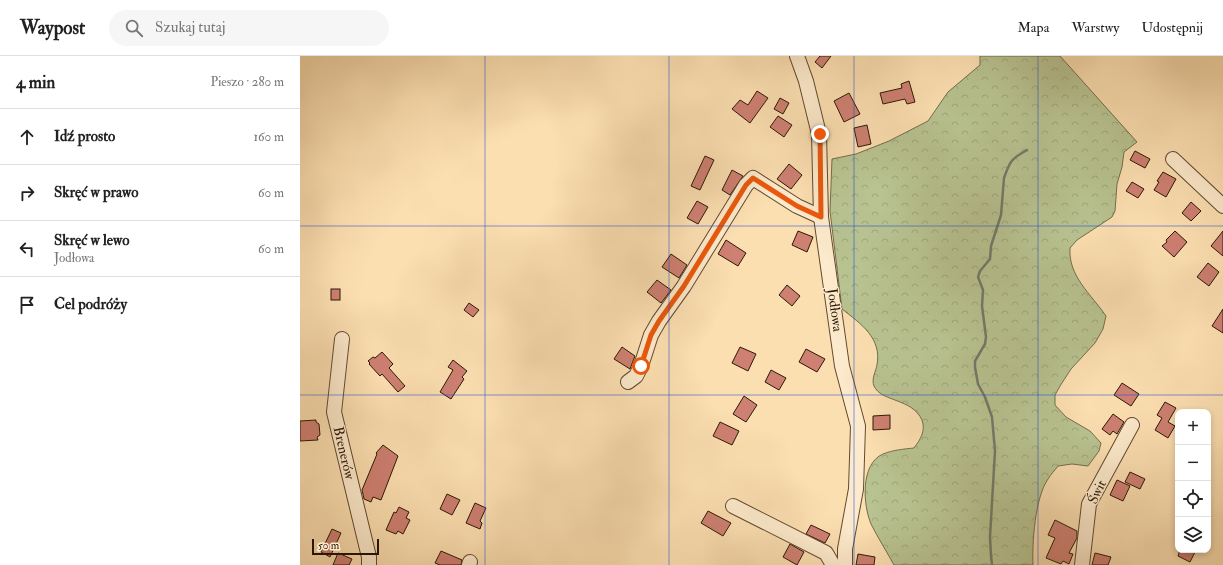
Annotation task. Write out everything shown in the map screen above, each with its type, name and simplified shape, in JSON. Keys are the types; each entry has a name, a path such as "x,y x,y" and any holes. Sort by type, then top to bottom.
{"street":[{"name":"Jodłowa","path":"797,56 806,81 820,134 821,217 842,366 858,426 856,489 846,548 845,565"},
{"path":"1173,159 1223,206"},
{"path":"628,382 636,376 641,366 651,335 659,321 684,286 746,185 753,178 797,206 821,217"},
{"name":"Brenerów","path":"342,340 334,412 369,557 369,565"},
{"name":"Świt","path":"1082,565 1089,504 1132,425"},
{"path":"732,506 826,553 833,565"}],"green space":[{"path":"980,56 1060,56 1137,142 1124,152 1122,167 1117,184 1115,211 1112,217 1077,240 1070,248 1070,258 1077,276 1106,316 1103,329 1095,343 1071,369 1060,386 1055,395 1055,405 1066,417 1090,431 1101,443 1099,451 1088,466 1072,464 1058,466 1048,479 1037,508 1033,545 1033,565 894,565 868,516 865,496 867,476 870,466 883,454 914,448 922,435 923,424 917,413 911,408 883,395 874,386 873,378 878,355 873,339 863,326 842,309 830,211 832,159 856,154 889,141 928,121 948,92 980,65"}],"building":[{"path":"820,56 831,56 822,68 815,62"},
{"path":"909,81 915,102 907,104 905,99 883,104 880,93 902,88 901,84"},
{"path":"757,91 768,98 750,123 732,109 740,100 748,105"},
{"path":"849,93 860,114 844,122 834,101"},
{"path":"780,98 789,103 783,114 774,109"},
{"path":"778,116 792,125 784,137 770,127"},
{"path":"867,125 871,144 858,147 854,128"},
{"path":"1135,151 1150,159 1145,168 1130,160"},
{"path":"705,156 714,160 700,190 691,186"},
{"path":"789,164 802,175 791,189 777,179"},
{"path":"732,170 743,176 730,195 722,190"},
{"path":"1163,172 1176,179 1166,197 1154,190 1159,182 1157,181"},
{"path":"1132,182 1144,189 1138,198 1126,191"},
{"path":"697,201 708,207 698,224 687,218"},
{"path":"1191,202 1201,211 1191,221 1182,213"},
{"path":"798,231 813,237 807,252 792,245"},
{"path":"1175,231 1187,242 1174,257 1162,246"},
{"path":"1223,231 1223,256 1211,246"},
{"path":"726,240 746,253 738,266 718,254"},
{"path":"671,254 687,265 679,278 662,267"},
{"path":"1208,263 1219,272 1209,286 1197,277"},
{"path":"657,280 671,290 661,303 647,292"},
{"path":"787,285 800,296 792,306 779,295"},
{"path":"331,289 340,289 340,300 331,300"},
{"path":"469,303 479,310 473,317 464,310"},
{"path":"1223,309 1223,333 1212,326"},
{"path":"622,347 635,356 630,369 614,359"},
{"path":"740,347 756,354 748,371 732,363"},
{"path":"806,349 825,359 817,372 799,362"},
{"path":"382,352 393,364 389,368 405,386 398,392 382,374 380,376 369,364 370,363 368,361 373,357 375,358"},
{"path":"453,360 467,371 462,377 464,379 451,399 440,392 453,370 448,367"},
{"path":"771,370 786,378 779,390 765,382"},
{"path":"1122,383 1139,394 1131,406 1114,395"},
{"path":"744,396 757,405 746,422 733,414"},
{"path":"1165,402 1176,408 1168,422 1175,426 1168,438 1155,430 1162,418 1157,415"},
{"path":"1113,414 1124,422 1117,434 1113,431 1110,435 1102,429"},
{"path":"890,415 890,429 873,430 873,416"},
{"path":"316,420 319,424 320,435 317,437 318,440 300,441 300,421"},
{"path":"720,422 739,431 732,445 713,436"},
{"path":"383,445 398,456 381,500 373,497 371,502 364,499 362,490 377,454 376,453"},
{"path":"1130,472 1145,479 1140,489 1125,482"},
{"path":"1117,480 1130,486 1123,501 1110,495"},
{"path":"447,494 460,500 452,515 440,509"},
{"path":"475,503 486,508 480,521 482,523 480,529 466,523"},
{"path":"399,507 409,512 406,518 410,520 403,534 398,531 396,534 386,530 394,512 396,513"},
{"path":"708,511 731,523 723,536 701,523"},
{"path":"1055,520 1077,531 1077,538 1069,553 1073,554 1069,564 1063,561 1061,564 1046,558 1055,538 1048,535"},
{"path":"811,525 830,534 825,543 806,534"},
{"path":"332,529 341,533 330,557 321,552"},
{"path":"790,544 804,552 797,565 783,557"},
{"path":"441,551 462,560 461,565 440,565 435,563"},
{"path":"338,553 352,559 349,565 333,565"},
{"path":"1095,553 1111,557 1108,565 1092,565"},
{"path":"1179,553 1194,553 1190,562 1178,556"},
{"path":"858,554 875,557 874,565 856,565"}],"waterway":[{"path":"992,565 990,537 995,451 992,417 985,397 978,384 975,367 975,361 985,344 986,337 982,306 983,290 978,277 980,271 990,259 991,246 1001,215 1004,178 1006,172 1012,161 1027,150"}],"route":[{"path":"641,366 651,335 659,321 684,286 746,185 753,178 797,206 821,217 820,134"}]}
